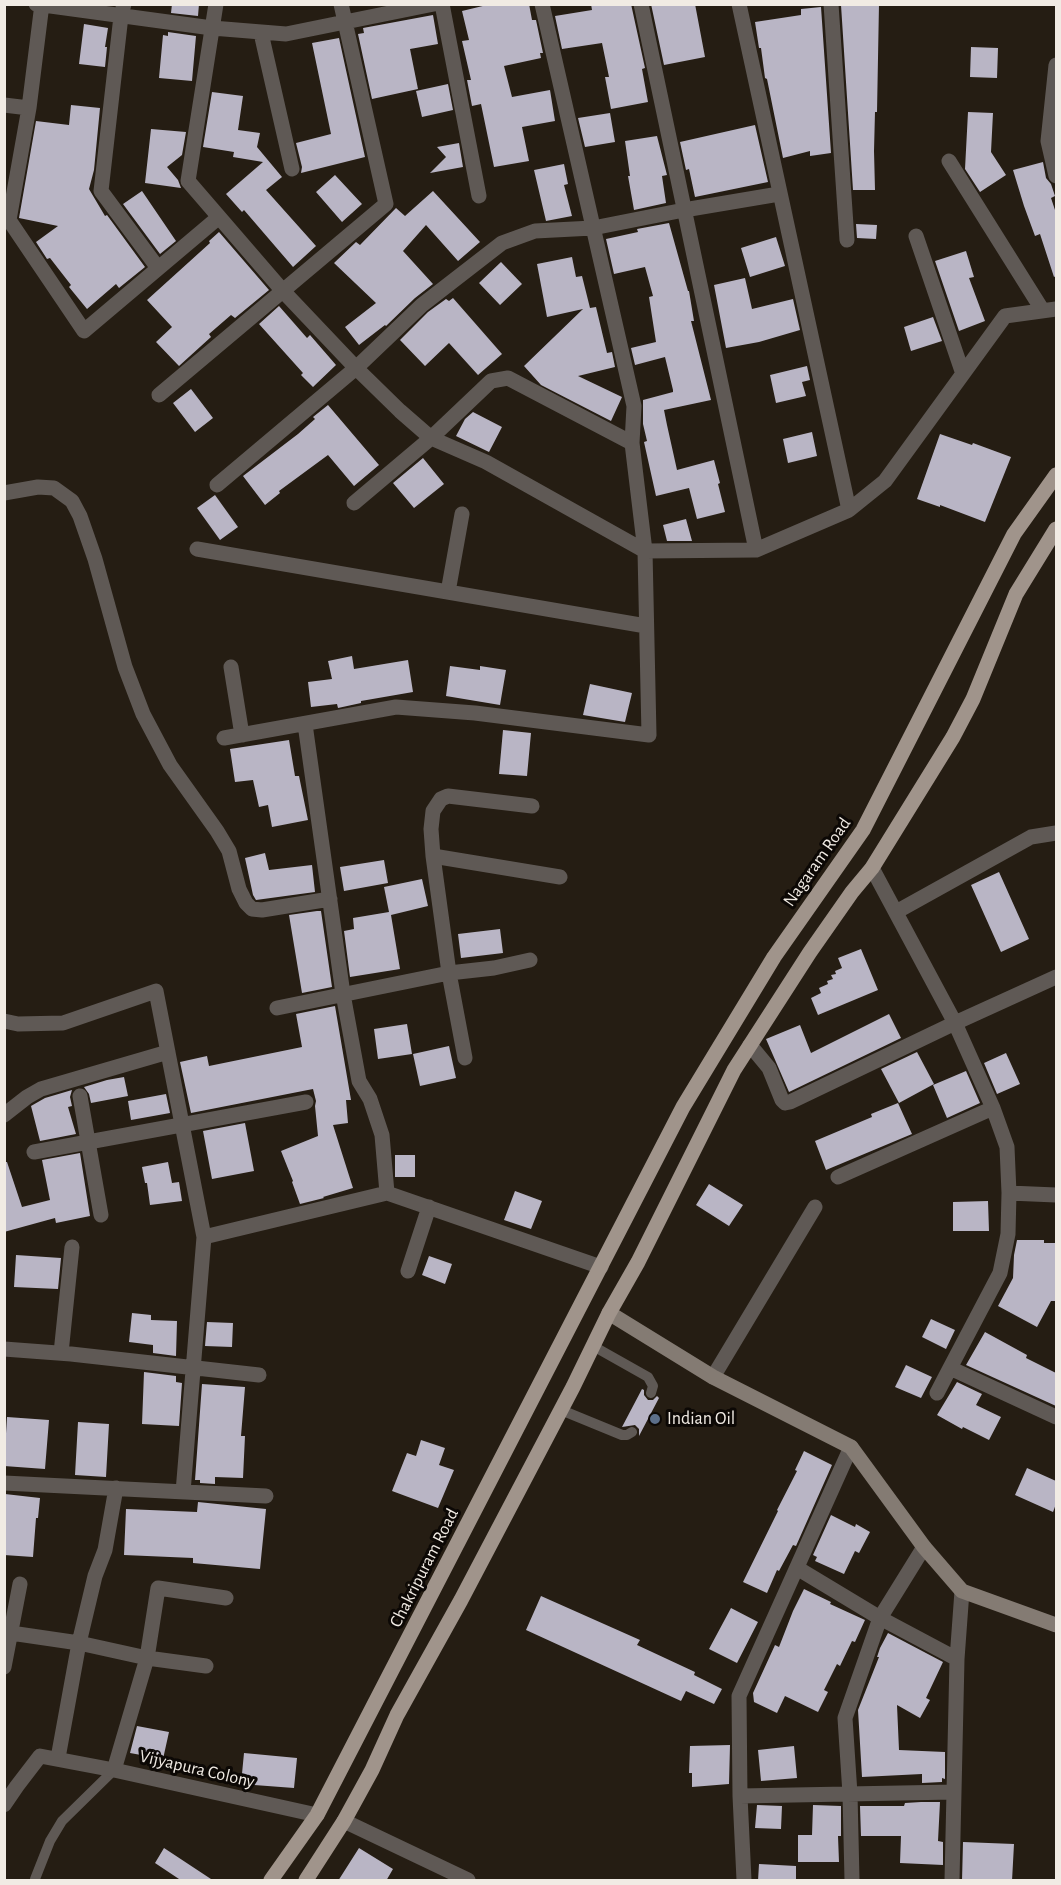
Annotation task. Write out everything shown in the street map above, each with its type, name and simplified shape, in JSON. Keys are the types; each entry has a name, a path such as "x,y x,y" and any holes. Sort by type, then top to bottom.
{"main road":[{"name":"Nagaram Road","path":"601,1267 683,1107 774,957 863,830 1014,534 1056,475"},
{"path":"306,1881 344,1821 372,1770 388,1735 561,1410 609,1313 638,1262 734,1070 810,952 852,892 872,868 953,737 973,699 1016,594 1056,529"},
{"name":"Chakripuram Road","path":"271,1881 317,1815 601,1267"},
{"path":"366,1722 388,1735"}],"street":[{"path":"36,4 123,10 212,28 286,34 434,4"},
{"path":"216,4 188,181 282,290 356,368 430,438 486,462 645,551 756,550 849,510 885,482 1005,316 1050,310 949,161"},
{"path":"159,395 386,204 341,4"},
{"path":"441,4 479,196"},
{"path":"224,738 396,707 475,713 649,735 645,551 632,443 634,406 542,4"},
{"path":"641,4 756,550"},
{"path":"739,4 849,510"},
{"path":"831,4 847,240"},
{"path":"42,5 29,108 9,220 84,331 219,216"},
{"path":"123,10 101,191 158,268"},
{"path":"261,33 292,169"},
{"path":"1056,64 1048,141 1056,176"},
{"path":"4,105 29,108"},
{"path":"217,485 356,368 422,305 502,243 535,231 593,228 779,194"},
{"path":"916,236 963,374"},
{"path":"354,503 430,438 491,381 508,378 632,443"},
{"path":"4,493 38,487 54,488 72,501 84,526 125,667 143,714 170,765 229,851 238,889 246,903 252,909 262,910 330,900"},
{"path":"448,592 462,514"},
{"path":"197,549 646,626"},
{"path":"231,667 242,735"},
{"path":"305,724 343,994 359,1081 370,1099 382,1135 387,1192"},
{"path":"465,1058 449,973 433,856 431,829 433,811 441,799 448,796 532,806"},
{"path":"896,912 1031,837 1056,833"},
{"path":"433,856 560,877"},
{"path":"872,868 955,1023 993,1108 1007,1147 1008,1234 1000,1273 937,1393"},
{"path":"277,1008 449,973 494,968 530,960"},
{"path":"750,1045 769,1068 782,1100 785,1103 790,1102 1056,977"},
{"path":"4,1022 63,1023 156,991 204,1237 183,1492"},
{"path":"4,1115 41,1089 168,1052"},
{"path":"80,1096 101,1215"},
{"path":"34,1152 306,1102"},
{"path":"838,1177 993,1108"},
{"path":"204,1237 387,1192 601,1267"},
{"path":"1009,1193 1056,1195"},
{"path":"408,1271 429,1207"},
{"path":"713,1377 814,1207"},
{"path":"61,1353 72,1247"},
{"path":"609,1313 713,1377 851,1447 924,1547 962,1591 1056,1625"},
{"path":"4,1349 61,1353 259,1375"},
{"path":"950,1368 1056,1417"},
{"path":"744,1881 739,1696 851,1447"},
{"path":"4,1483 266,1496"},
{"path":"58,1758 79,1643 95,1576 105,1550 116,1488"},
{"path":"852,1881 845,1718 880,1618 924,1547"},
{"path":"797,1568 880,1618 957,1659"},
{"path":"4,1667 7,1632 20,1584"},
{"name":"Vijyapura Colony","path":"226,1598 158,1588 147,1658 114,1770 317,1815"},
{"path":"952,1881 957,1659 962,1591"},
{"path":"7,1632 79,1643 147,1658 206,1666"},
{"path":"4,1805 40,1756 114,1770"},
{"path":"740,1796 954,1792"},
{"path":"344,1821 468,1881"}],"lane":[{"path":"593,1347 648,1377 653,1386 651,1393"},
{"path":"561,1410 622,1435 632,1432"},
{"path":"35,1879 50,1840 62,1821 114,1770"}],"building":[{"path":"172,4 199,4 198,16 171,13"},
{"path":"491,4 529,4 532,20 536,20 543,53 540,53 541,58 504,66 512,97 550,90 555,121 522,127 529,161 494,167 481,104 472,106 467,80 471,80 462,41 469,40 462,11"},
{"path":"591,4 631,4 645,68 642,69 648,102 611,109 605,77 609,77 602,43 562,49 555,16 592,10"},
{"path":"651,4 695,4 705,57 664,65"},
{"path":"879,4 874,151 875,190 853,190 841,5"},
{"path":"821,7 831,153 810,156 810,151 783,158 755,22 801,15 801,9"},
{"path":"433,15 438,44 410,49 418,89 372,99 358,34 364,33 363,28"},
{"path":"84,24 108,28 105,67 79,64"},
{"path":"168,32 196,36 192,81 159,78 163,35 168,36"},
{"path":"339,38 365,157 301,173 302,167 296,143 331,134 312,43"},
{"path":"971,47 998,48 997,78 970,77"},
{"path":"448,84 453,110 422,117 416,91"},
{"path":"212,92 243,96 238,130 260,133 257,147 282,177 266,190 316,246 293,267 244,210 242,212 226,194 263,162 233,157 234,152 203,147"},
{"path":"71,105 100,108 94,170 89,189 105,216 107,215 145,267 119,288 116,284 87,309 69,287 71,285 50,258 47,259 36,242 58,226 19,218 36,121 69,125"},
{"path":"968,112 993,113 991,152 1006,175 980,192 965,169"},
{"path":"610,113 615,142 585,147 578,118"},
{"path":"755,125 768,182 695,197 680,142"},
{"path":"151,129 186,132 182,155 167,167 178,180 181,188 145,183"},
{"path":"657,136 667,175 662,176 666,203 634,210 625,141"},
{"path":"459,143 463,167 430,173 446,157 437,147"},
{"path":"1043,162 1046,178 1055,196 1051,198 1056,213 1056,276 1054,277 1040,234 1035,236 1013,170"},
{"path":"564,164 568,184 564,185 572,216 546,221 534,170"},
{"path":"335,175 362,204 342,222 316,192"},
{"path":"142,191 176,241 160,254 123,204"},
{"path":"433,191 480,242 458,261 426,225 403,251 433,284 386,326 359,345 345,327 376,303 334,263 356,242 360,245 396,208 405,216"},
{"path":"669,223 689,291 694,321 691,321 711,400 664,410 677,470 714,460 725,512 697,519 689,488 656,496 644,442 647,441 643,424 643,400 673,392 673,390 665,357 635,365 631,348 656,342 649,297 653,296 645,267 614,274 606,239 638,232 637,229"},
{"path":"856,224 877,225 876,239 857,238"},
{"path":"219,232 269,290 235,318 231,315 209,334 211,337 179,366 156,342 172,327 147,300 210,243 209,241"},
{"path":"776,237 785,266 750,277 741,248"},
{"path":"966,251 974,277 969,278 985,321 959,331 935,261"},
{"path":"572,257 576,277 582,276 590,308 596,307 607,353 612,352 615,367 578,376 622,397 611,421 541,385 524,366 583,309 547,317 537,264"},
{"path":"501,262 522,284 500,305 479,283"},
{"path":"745,278 752,309 793,299 800,330 759,342 726,348 714,285"},
{"path":"453,298 502,354 478,375 449,343 425,366 400,340 428,312 446,299 449,301"},
{"path":"279,306 307,338 310,335 336,365 313,387 259,324"},
{"path":"933,317 942,341 911,351 904,327"},
{"path":"807,366 810,380 802,382 806,396 776,403 770,375"},
{"path":"191,389 213,418 195,432 173,403"},
{"path":"328,405 379,465 354,486 328,455 279,491 280,493 265,505 243,476 298,434"},
{"path":"473,412 502,427 489,452 456,436 465,419"},
{"path":"812,432 817,456 788,463 783,439"},
{"path":"940,434 1011,457 985,522 917,499"},
{"path":"423,458 444,484 414,508 393,483"},
{"path":"215,495 238,527 220,540 197,508"},
{"path":"686,519 692,541 667,541 663,525"},
{"path":"352,656 354,669 408,660 413,692 361,701 361,703 338,708 337,704 311,707 308,682 332,679 328,661"},
{"path":"450,666 480,670 480,666 506,670 500,705 446,696"},
{"path":"590,684 632,693 625,722 583,715"},
{"path":"503,730 531,733 527,776 499,774"},
{"path":"289,740 295,776 299,776 308,820 272,827 268,805 259,807 253,780 235,782 230,749"},
{"path":"265,853 269,870 312,865 315,892 256,900 245,858"},
{"path":"384,860 388,883 344,891 340,867"},
{"path":"999,872 1029,939 1001,952 971,885"},
{"path":"422,879 428,906 391,915 400,969 350,977 344,931 354,929 353,918 389,912 384,887"},
{"path":"321,911 332,987 302,993 289,915"},
{"path":"500,929 503,953 461,958 458,934"},
{"path":"861,949 878,990 818,1015 811,998 821,993 819,988 828,984 827,981 833,979 831,975 836,974 835,971 842,968 838,958"},
{"path":"335,1006 351,1100 346,1100 348,1123 333,1125 353,1188 300,1204 281,1151 318,1136 313,1089 191,1113 180,1062 207,1056 209,1066 302,1047 296,1014"},
{"path":"889,1014 901,1038 789,1092 766,1039 800,1025 811,1053"},
{"path":"407,1024 412,1054 378,1059 374,1029"},
{"path":"449,1046 456,1078 420,1086 413,1054"},
{"path":"917,1052 934,1084 899,1103 881,1069"},
{"path":"1006,1053 1020,1084 997,1094 984,1063"},
{"path":"966,1071 980,1103 947,1118 933,1085"},
{"path":"124,1077 128,1096 91,1103 84,1087"},
{"path":"72,1090 70,1097 72,1106 68,1107 76,1134 40,1141 31,1106 45,1098"},
{"path":"166,1094 170,1113 131,1120 128,1101"},
{"path":"898,1103 912,1134 826,1170 815,1141 872,1117 871,1114"},
{"path":"245,1123 254,1171 212,1179 203,1131"},
{"path":"80,1153 90,1216 56,1223 55,1218 4,1232 4,1162 7,1162 22,1207 50,1200 42,1160"},
{"path":"395,1155 415,1155 415,1177 395,1177"},
{"path":"168,1162 172,1183 179,1182 182,1201 150,1205 142,1167"},
{"path":"709,1184 743,1205 729,1226 696,1205"},
{"path":"515,1191 542,1201 531,1229 504,1220"},
{"path":"988,1201 989,1231 953,1231 953,1202"},
{"path":"1017,1240 1044,1240 1044,1243 1056,1243 1056,1301 1051,1301 1037,1327 998,1306 1013,1278"},
{"path":"16,1255 61,1258 58,1289 14,1287"},
{"path":"429,1256 452,1264 445,1284 422,1275"},
{"path":"132,1313 151,1315 151,1320 177,1321 176,1356 153,1353 153,1345 129,1342"},
{"path":"931,1319 955,1330 946,1349 922,1337"},
{"path":"207,1322 233,1323 232,1347 205,1346"},
{"path":"985,1332 1027,1355 1026,1358 1056,1373 1056,1406 966,1365"},
{"path":"906,1365 932,1377 921,1398 895,1387"},
{"path":"144,1372 176,1376 176,1382 182,1383 179,1426 142,1424"},
{"path":"957,1382 982,1394 976,1405 1001,1417 989,1440 937,1415"},
{"path":"202,1384 245,1387 241,1436 245,1436 243,1478 215,1477 215,1484 200,1483 200,1480 195,1480"},
{"path":"642,1389 648,1400 653,1400 657,1396 659,1398 639,1436 639,1429 635,1425 622,1427"},
{"path":"7,1417 49,1420 45,1469 4,1466"},
{"path":"78,1422 109,1424 106,1477 75,1475"},
{"path":"421,1440 445,1448 439,1465 454,1470 438,1508 392,1491 407,1453 416,1456"},
{"path":"804,1451 832,1465 796,1546 793,1545 779,1571 777,1570 767,1593 743,1582 797,1471 795,1470"},
{"path":"1027,1468 1056,1481 1056,1504 1053,1512 1015,1495"},
{"path":"5,1494 40,1498 33,1557 4,1555"},
{"path":"198,1502 266,1509 260,1569 193,1563 193,1558 124,1555 126,1509 197,1512"},
{"path":"831,1515 870,1532 859,1553 855,1551 844,1574 815,1561 817,1557 813,1555"},
{"path":"804,1589 865,1620 840,1666 837,1664 824,1690 828,1692 818,1712 785,1696 777,1713 754,1702 753,1693 775,1645 779,1647"},
{"path":"541,1596 640,1640 637,1645 695,1672 694,1675 722,1689 714,1704 686,1691 681,1701 526,1630"},
{"path":"731,1608 758,1622 737,1663 709,1649"},
{"path":"888,1633 943,1662 926,1698 930,1700 920,1718 897,1705 899,1750 945,1752 945,1779 942,1778 942,1782 922,1783 922,1774 862,1777 858,1710 879,1657 877,1657 880,1648"},
{"path":"137,1726 169,1732 163,1759 130,1753"},
{"path":"730,1745 729,1784 692,1787 692,1773 689,1773 690,1746"},
{"path":"794,1746 797,1778 761,1781 758,1750"},
{"path":"244,1753 297,1758 294,1788 241,1784"},
{"path":"940,1802 938,1841 943,1842 943,1865 900,1863 901,1836 861,1836 860,1806 904,1806 905,1803"},
{"path":"757,1805 782,1806 781,1829 755,1828"},
{"path":"813,1805 841,1806 841,1836 838,1836 839,1862 798,1862 798,1835 812,1835"},
{"path":"963,1842 1014,1844 1012,1881 962,1881"},
{"path":"164,1848 214,1881 182,1881 155,1863"},
{"path":"359,1848 393,1869 386,1881 338,1881"},
{"path":"759,1864 796,1866 796,1881 758,1881"}],"place":[{"name":"Indian Oil","path":"655,1419"}]}
